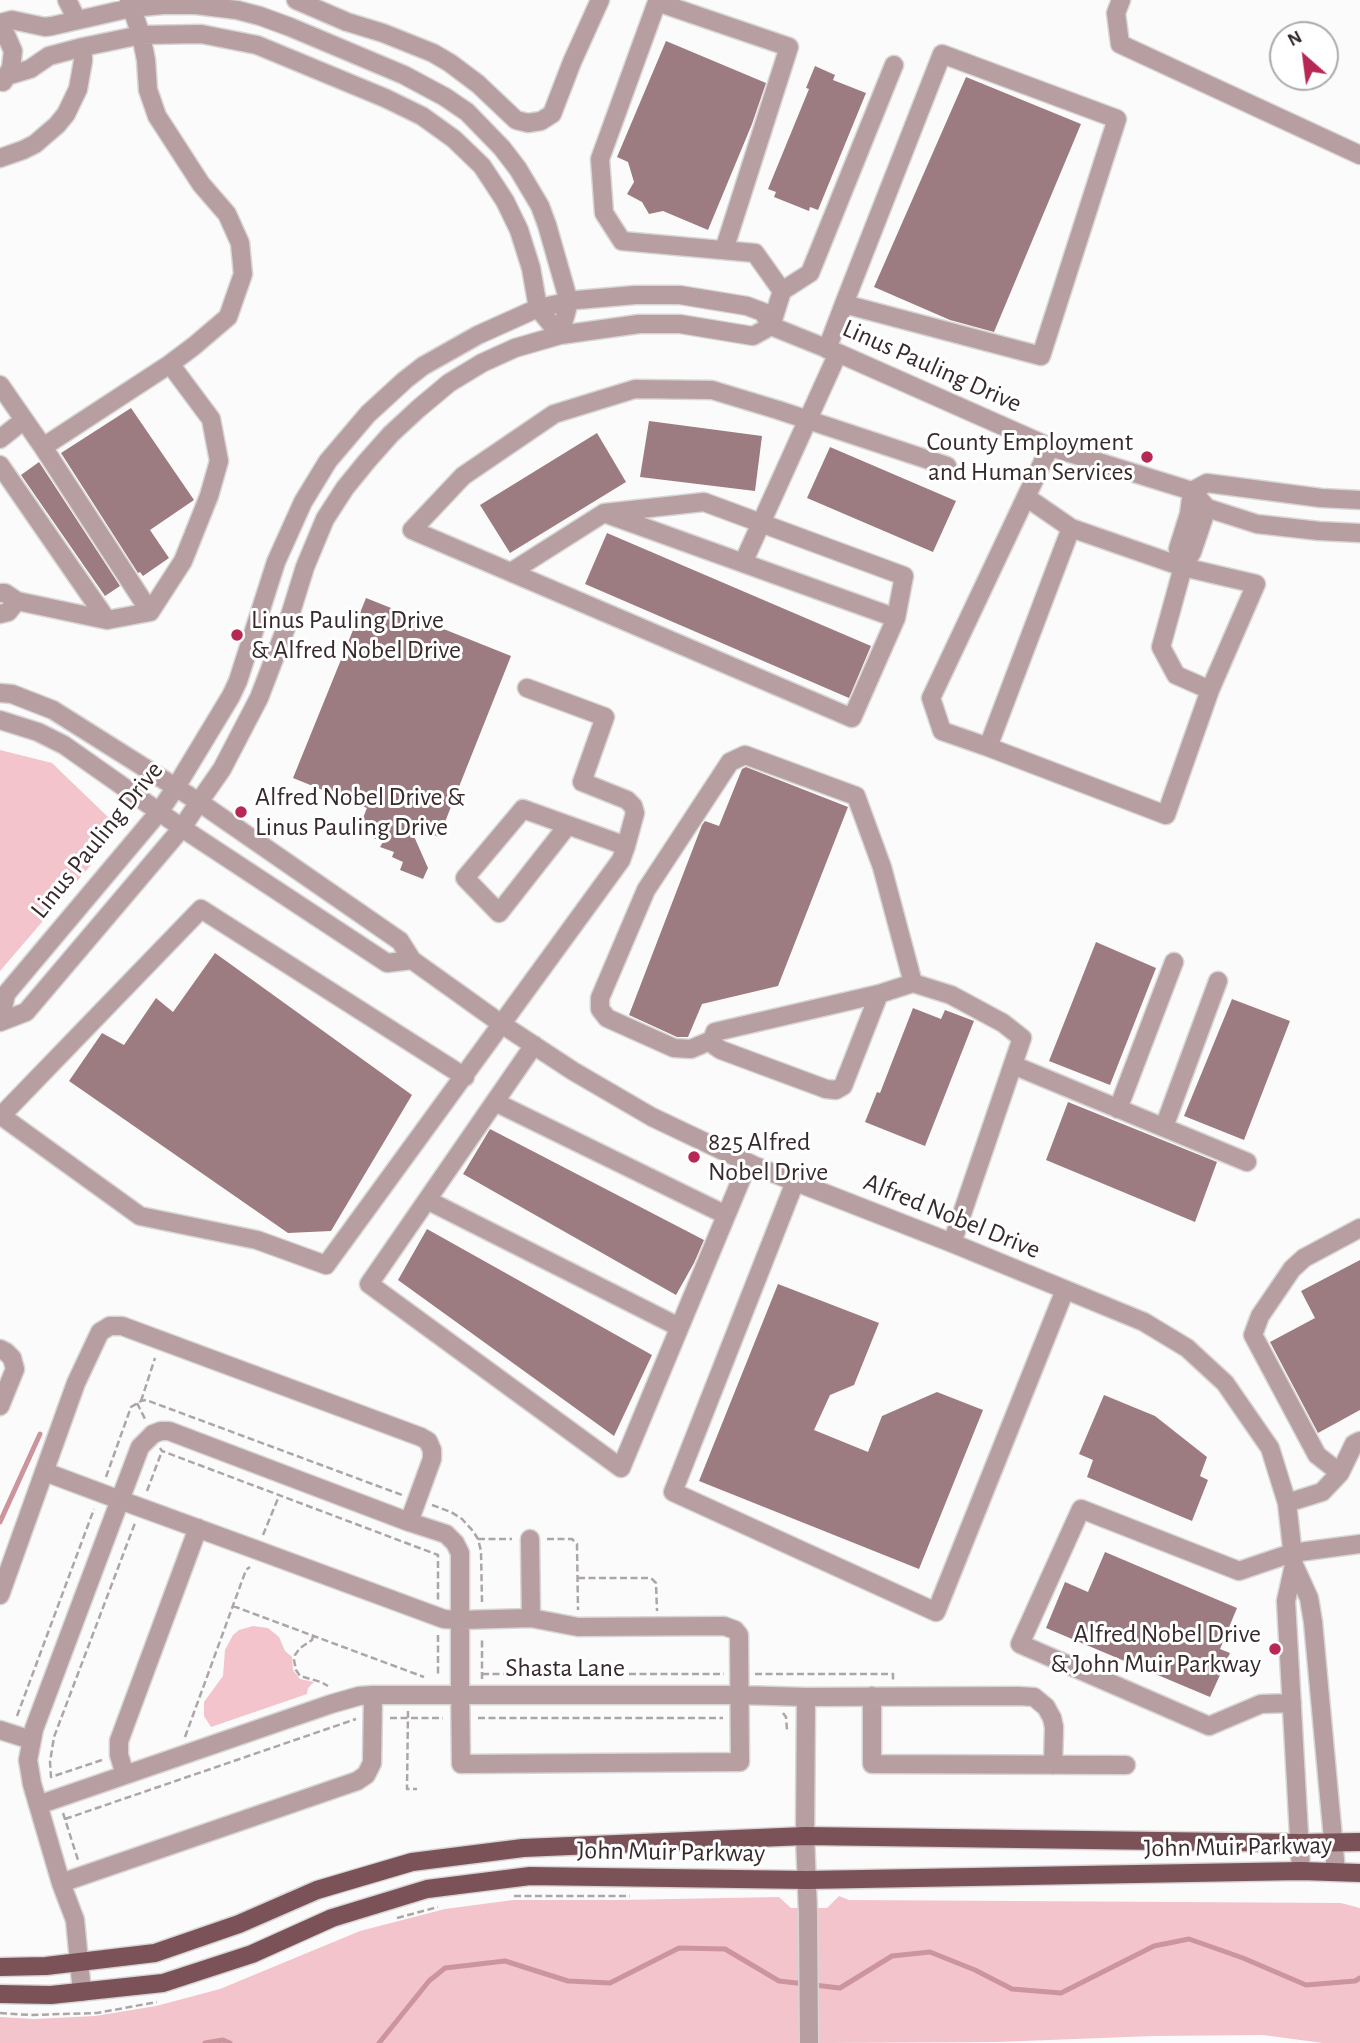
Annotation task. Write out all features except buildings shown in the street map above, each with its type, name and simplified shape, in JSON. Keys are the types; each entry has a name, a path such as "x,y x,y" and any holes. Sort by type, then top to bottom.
{"main road":[{"name":"John Muir Parkway","path":"0,1966 46,1966 155,1953 239,1924 317,1890 412,1862 523,1848 804,1836 1360,1842"},
{"name":"John Muir Parkway","path":"0,1994 51,1995 163,1983 252,1954 332,1918 428,1889 530,1876 807,1880 1301,1871 1360,1873"}],"street":[{"path":"67,0 77,20"},
{"path":"296,0 347,22 383,33 450,63 478,84 516,120 528,123 541,121 552,114 600,0"},
{"path":"1121,0 1116,13 1120,44 1360,155"},
{"path":"723,250 789,47 657,2 600,159 604,213 622,241 755,253 782,291"},
{"path":"43,447 170,364 229,317 243,274 240,243 227,214 201,184 157,116 148,90 141,35 130,4"},
{"path":"0,23 12,20 45,27 130,4 196,5 237,10 260,16 404,75 467,112 502,148 530,188 547,225 569,302 560,335"},
{"path":"0,29 11,43 13,51 13,60 4,80"},
{"path":"4,80 30,69 48,56 83,47 141,35 201,34 257,45 385,98 454,139 482,166 505,201 519,230 531,268 538,308 560,335"},
{"path":"0,158 35,144 66,114 78,89 83,47"},
{"path":"743,563 808,420 832,351 844,304 942,54 1117,119 1041,356 844,304"},
{"path":"771,326 782,291 810,273 894,65"},
{"name":"Linus Pauling Drive","path":"0,1022 6,994 159,811 238,681 276,562 303,502 328,461 368,414 414,373 478,335 538,308 635,295 692,296 747,306 763,312 771,326 1050,447 1192,491 1207,484 1360,500"},
{"name":"Linus Pauling Drive","path":"0,1022 26,1012 182,828 222,769 259,698 288,625 305,567 325,519 345,488 390,435 449,383 514,348 560,335 639,324 680,324 753,336 771,326"},
{"path":"0,593 5,593 17,601 107,620 150,612 183,561 209,496 219,461 211,419 170,364"},
{"path":"0,385 150,612"},
{"path":"511,572 604,513 704,502 904,576 896,618 852,718 412,530 463,476 554,414 635,389 712,390 947,466"},
{"path":"0,439 24,420"},
{"path":"1026,498 1072,528 1183,567 1256,584 1210,690 1166,815 942,731 930,698 1050,447"},
{"path":"0,465 107,620"},
{"path":"1192,491 1207,508 1257,524 1360,533"},
{"path":"1183,567 1178,549 1189,514 1192,491"},
{"path":"1207,508 1192,552 1183,567 1161,647 1176,675 1210,690"},
{"path":"604,513 896,618"},
{"path":"988,747 1072,528"},
{"path":"0,614 8,612 17,601"},
{"path":"465,1077 201,909 1,1116 139,1216 257,1240 326,1265 465,1077 503,1025 621,860 626,846 635,813 633,806 627,800 582,782 605,717 527,688"},
{"name":"Alfred Nobel Drive","path":"0,693 12,694 53,709 200,802 400,941 412,961 503,1025 652,1117 748,1163 1144,1322 1187,1348 1225,1382 1270,1448 1287,1503 1293,1559 1286,1601 1301,1871"},
{"name":"Alfred Nobel Drive","path":"0,720 38,732 64,745 182,828 387,963 412,961"},
{"path":"913,983 882,867 856,796 745,755 730,762 646,890 600,998 600,1009 607,1018 674,1048 691,1049 712,1040 715,1032 879,994 913,983 951,995 1003,1023 1021,1038 952,1243"},
{"path":"568,825 499,913 465,878 523,809 568,825 626,846"},
{"path":"1118,1108 1174,962"},
{"path":"1164,1127 1218,981"},
{"path":"712,1040 720,1051 826,1089 836,1090 843,1086 879,994"},
{"path":"534,1045 369,1284 621,1468 748,1163"},
{"path":"1013,1065 1247,1162"},
{"path":"495,1102 726,1215"},
{"path":"795,1182 673,1492 936,1612 1065,1290"},
{"path":"427,1200 679,1327"},
{"path":"1339,1473 1317,1455 1253,1335 1260,1316 1292,1269 1304,1258 1360,1228"},
{"path":"0,1594 76,1383 100,1332 110,1326 122,1326 161,1340 428,1441 432,1459 409,1522"},
{"path":"0,1349 12,1358 15,1369 0,1406"},
{"path":"45,1472 100,1493 120,1500 141,1508 198,1528 438,1617 460,1620 531,1618 578,1627 724,1626 735,1630 739,1635 740,1762 461,1764 461,1687 460,1620 460,1553 455,1543 446,1534 169,1431 153,1434 140,1447 120,1500 16,1736 28,1760 29,1775 38,1805 69,1880 82,1992"},
{"path":"1287,1503 1322,1492 1339,1473 1354,1444 1360,1441"},
{"path":"1292,1703 1261,1704 1209,1726 1020,1644 1081,1509 1239,1571 1360,1544"},
{"path":"125,1775 118,1741 198,1528"},
{"path":"530,1539 531,1618"},
{"name":"Alfred Nobel Drive","path":"1293,1559 1309,1598 1313,1622 1336,1871"},
{"name":"Shasta Lane","path":"38,1805 359,1696 407,1694 461,1687 806,1697 1034,1697 1046,1707 1052,1718 1053,1765"},
{"path":"69,1880 357,1781 366,1775 372,1763 373,1695"},
{"path":"872,1696 872,1764 1126,1765"},
{"path":"806,1697 804,1836 808,1913 809,2043"}],"path":[{"path":"141,1401 161,1340"},
{"path":"16,1736 21,1721 16,1719 131,1408 146,1400 462,1519 478,1539 481,1551 482,1680 461,1687"},
{"path":"119,1755 51,1777 50,1762 54,1737 162,1451 438,1555 438,1680 407,1680 407,1789 417,1788"},
{"path":"196,1735 184,1739 246,1570 251,1565 279,1496"},
{"path":"478,1539 572,1539 578,1544 578,1627"},
{"path":"578,1578 651,1578 656,1583 656,1611 668,1611"},
{"path":"233,1606 431,1680"},
{"path":"313,1636 312,1640 295,1654 293,1660 296,1670 300,1676 321,1682 330,1689 335,1687"},
{"path":"482,1674 893,1674 892,1696"},
{"path":"58,1798 78,1861 72,1863 69,1880"},
{"path":"506,1894 517,1897 638,1896"},
{"path":"389,1920 445,1904"},
{"path":"0,2013 97,2013 159,2002"}],"shaded area":[{"path":"0,750 52,763 109,818 91,865 0,971"},
{"path":"253,1626 268,1628 279,1637 285,1651 292,1657 293,1670 300,1679 314,1682 308,1688 307,1694 211,1727 204,1716 204,1702 223,1676 225,1650 233,1635"},
{"path":"839,1896 849,1900 1341,1903 1360,1908 1360,2043 1323,2043 1263,2035 997,2042 0,2043 0,2017 34,2019 95,2016 156,2006 220,1989 360,1931 445,1909 513,1900 779,1897 791,1908 827,1908"}],"waterway":[{"path":"0,1522 40,1434"},
{"path":"379,2043 429,1981 445,1968 505,1961 568,1981 610,1983 679,1948 725,1949 779,1981 840,1988 892,1956 930,1952 975,1970 1012,1989 1061,1993 1154,1946 1189,1939 1306,1985 1355,1981 1360,1978"},
{"path":"205,2043 223,2040 230,2043"}],"place":[{"name":"County Employment and Human Services","path":"1147,457"},
{"name":"Linus Pauling Drive & Alfred Nobel Drive","path":"237,635"},
{"name":"Alfred Nobel Drive & Linus Pauling Drive","path":"241,812"},
{"name":"825 Alfred Nobel Drive","path":"694,1157"},
{"name":"Alfred Nobel Drive & John Muir Parkway","path":"1275,1649"}]}
